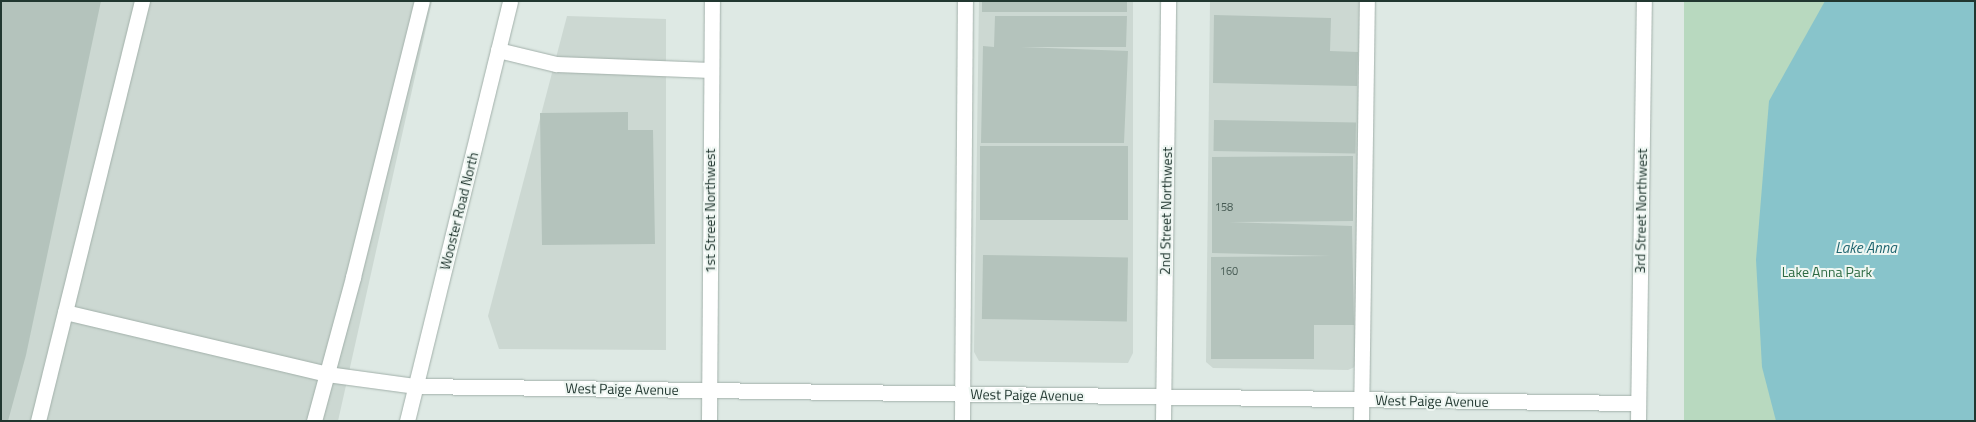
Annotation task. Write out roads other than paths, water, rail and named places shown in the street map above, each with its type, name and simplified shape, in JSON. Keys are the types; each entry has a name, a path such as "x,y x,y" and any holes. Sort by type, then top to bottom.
{"street":[{"path":"38,421 142,1"},
{"path":"314,421 422,1"},
{"name":"Wooster Road North","path":"407,421 510,1"},
{"name":"1st Street Northwest","path":"709,421 712,1"},
{"path":"962,421 965,1"},
{"name":"2nd Street Northwest","path":"1163,421 1168,1"},
{"path":"1362,421 1366,1"},
{"name":"3rd Street Northwest","path":"1638,421 1644,1"},
{"path":"498,50 556,64 711,70"},
{"name":"West Paige Avenue","path":"65,312 327,374 416,386 1638,404"}],"water":[{"name":"Lake Anna","path":"1825,1 1975,1 1975,421 1776,421 1762,367 1756,260 1769,101"}],"park label":[{"name":"Lake Anna Park","path":"1827,272"}]}
